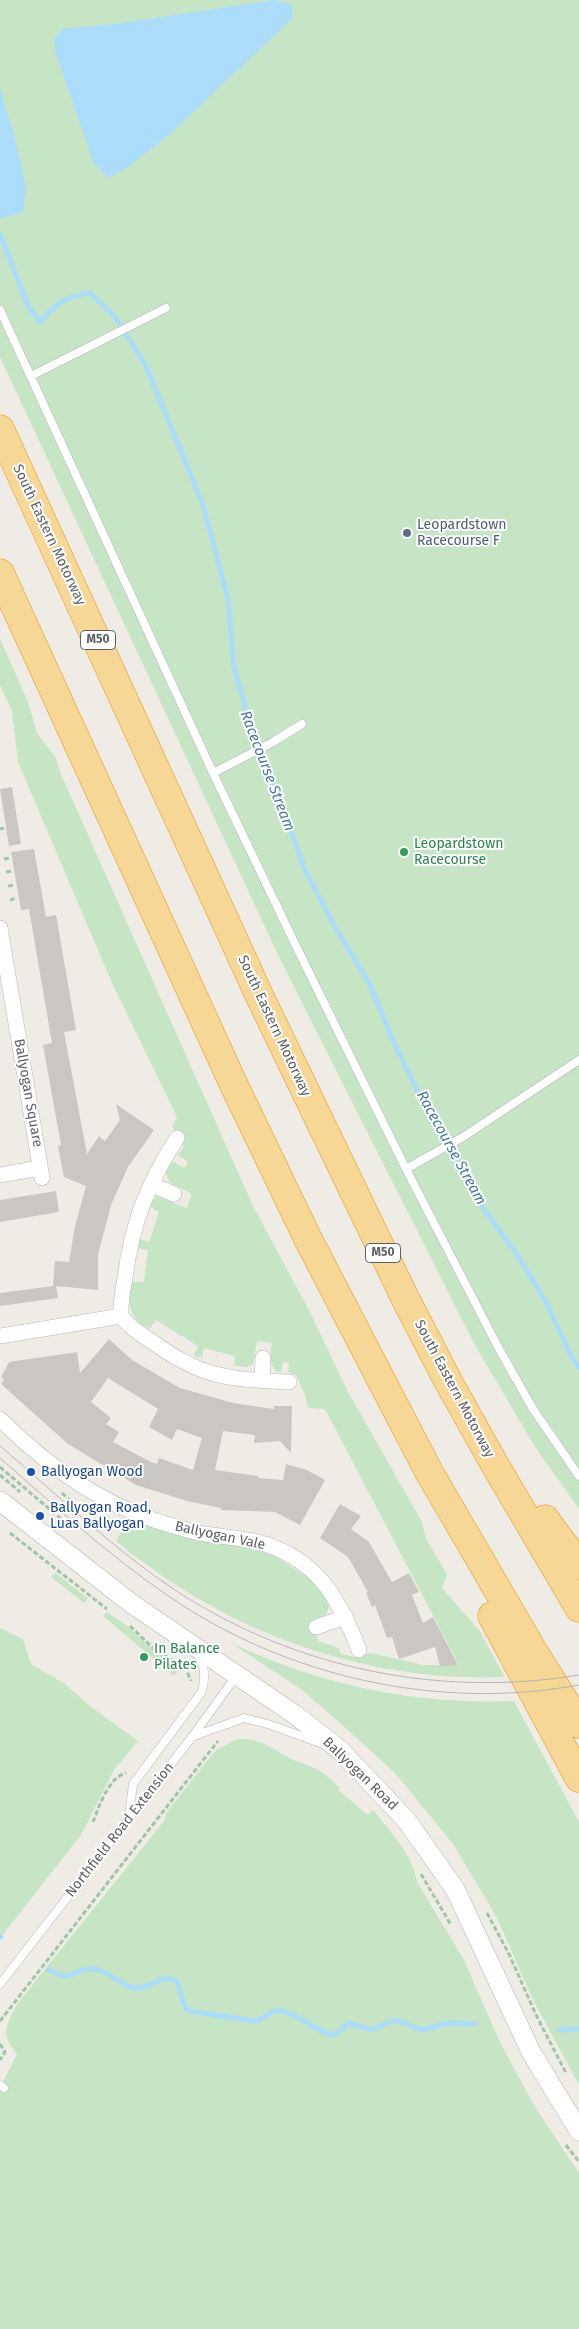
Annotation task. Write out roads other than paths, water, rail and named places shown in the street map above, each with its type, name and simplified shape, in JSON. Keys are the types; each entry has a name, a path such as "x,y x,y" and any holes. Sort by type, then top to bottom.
{"highway":[{"name":"South Eastern Motorway","path":"0,429 319,1122 415,1317 495,1465 579,1608"},
{"path":"0,572 268,1158 369,1360 429,1472 535,1654 579,1724"},
{"path":"126,851 134,897 216,1078 301,1258 343,1342 579,1778"},
{"path":"210,886 272,990 472,1401 505,1458 559,1539 579,1565"}],"street":[{"name":"Ballyogan Square","path":"0,928 41,1173 0,1175"},
{"name":"Ballyogan Square","path":"0,1021 15,1019"},
{"path":"177,1138 135,1221 131,1236 121,1316 131,1327 176,1358 197,1369 224,1377 289,1382"},
{"path":"152,1185 174,1194"},
{"path":"0,1336 121,1316"},
{"path":"262,1380 264,1358"},
{"name":"Ballyogan Vale","path":"0,1420 55,1468 108,1501 176,1527 258,1542 294,1559 327,1585 346,1617 359,1650"},
{"name":"Ballyogan Road","path":"0,1501 132,1604 189,1653 238,1675 294,1714 340,1750 407,1821 455,1889 531,2052 579,2131"},
{"path":"316,1627 346,1617"}],"lane":[{"path":"31,376 166,308"},
{"path":"0,310 213,773 296,948 498,1347 533,1409 579,1476"},
{"path":"213,773 273,742 302,724"},
{"path":"406,1168 462,1137 579,1060"},
{"path":"129,1819 133,1784 201,1693 205,1680 204,1665 189,1653"},
{"name":"Northfield Road Extension","path":"0,1984 129,1819 238,1675"},
{"path":"192,1737 244,1718 270,1725 340,1750"}],"water":[{"path":"274,0 292,4 292,19 171,133 124,170 108,178 94,163 56,55 54,38 63,29 122,23"},
{"path":"0,88 26,186 23,212 0,219"}],"waterway":[{"name":"Racecourse Stream","path":"0,234 28,306 40,322 51,310 67,299 90,293 116,318 146,366 203,505 228,599 234,669 244,701 246,721 286,816 304,868 334,925 369,983 395,1045 434,1125 483,1208 518,1256 546,1302 571,1356 579,1367"},
{"path":"49,1969 63,1976 71,1975 84,1969 98,1970 126,1985 137,1988 161,1980 172,1979 177,1981 185,2007 189,2011 254,2021 275,2011 282,2011 297,2017 319,2030 334,2035 349,2023 371,2030 394,2020 423,2030 447,2023 476,2024"},
{"path":"559,2030 579,2029"}],"tram line":[{"path":"0,1446 109,1540 154,1576 224,1619 271,1641 321,1658 371,1671 422,1679 474,1683 527,1681 579,1675"},
{"path":"0,1458 82,1529 145,1580 213,1623 261,1647 312,1666 364,1680 418,1690 472,1693 526,1692 579,1685"}],"place":[{"name":"Leopardstown Racecourse F","path":"407,533"},
{"name":"Leopardstown Racecourse","path":"404,852"},
{"name":"Ballyogan Wood","path":"31,1472"},
{"name":"Ballyogan Road, Luas Ballyogan","path":"40,1516"},
{"name":"In Balance Pilates","path":"144,1657"}]}
